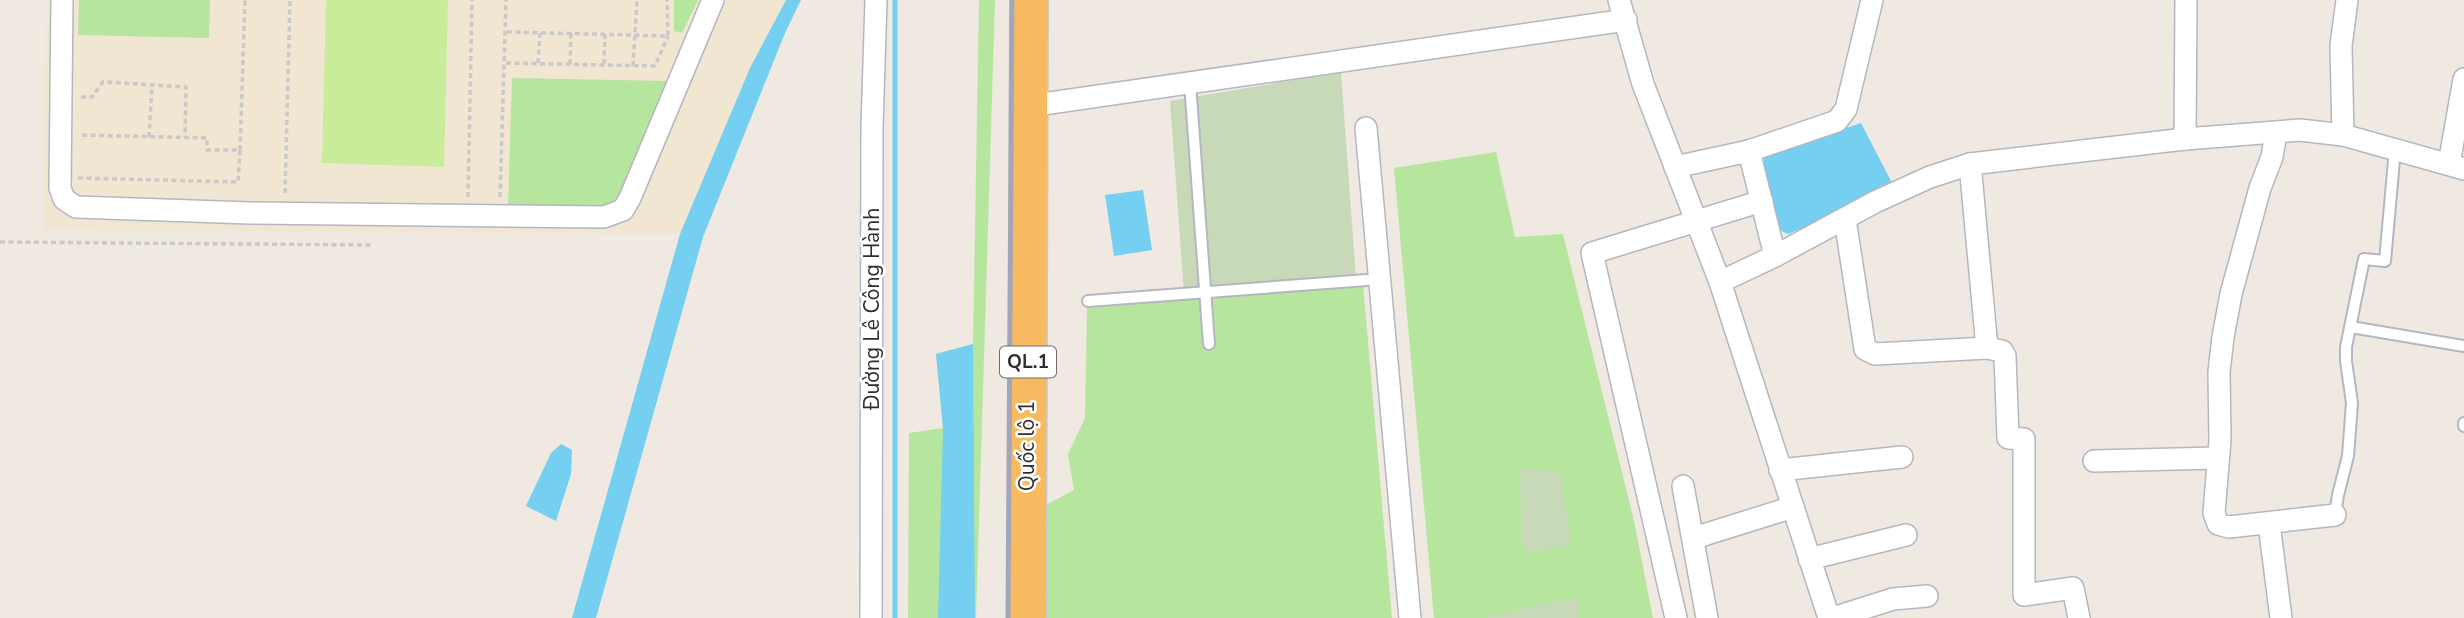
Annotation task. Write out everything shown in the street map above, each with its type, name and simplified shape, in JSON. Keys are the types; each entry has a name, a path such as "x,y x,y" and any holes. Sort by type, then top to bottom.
{"highway":[{"name":"QL.1","path":"1029,0 1029,106"},
{"name":"Quốc lộ 1","path":"1027,618 1029,106"}],"street":[{"path":"62,0 60,188 64,199 76,207 604,217 623,210 631,198 713,0"},
{"name":"Đường Lê Công Hành","path":"871,618 872,127 876,0"},
{"path":"1675,167 1749,151 1837,121 1846,109 1872,0"},
{"path":"2185,139 2186,0"},
{"path":"2343,135 2341,46 2347,0"},
{"path":"1029,106 1189,83 1623,10 1643,84 1720,282 1831,618 1893,598 1927,596"},
{"path":"1720,282 1875,202 1930,177 1970,164 2185,139 2300,130 2343,135 2456,167 2464,79"},
{"path":"1366,128 1410,618"},
{"path":"2276,133 2272,157 2260,188 2222,337 2218,372 2218,458 2214,513 2218,524 2229,527 2335,515"},
{"path":"1749,151 1774,256"},
{"path":"1970,164 1987,348"},
{"path":"1676,618 1592,253 1762,201"},
{"path":"1846,219 1864,349 1875,354 1987,348 2002,351 2006,356 2008,438 2024,439 2024,595 2073,588 2079,618"},
{"path":"1780,470 1902,457"},
{"path":"2094,461 2218,458"},
{"path":"1683,486 1707,618"},
{"path":"1694,538 1793,507"},
{"path":"2269,524 2281,618"},
{"path":"1810,559 1906,535"}],"lane":[{"path":"1189,83 1209,344"},
{"path":"2335,515 2348,456 2352,396 2346,361 2351,327 2364,260 2385,261 2395,149"},
{"path":"1088,301 1367,280"},
{"path":"2351,327 2464,346"}],"path":[{"path":"61,178 239,182 245,0"},
{"path":"284,213 290,0"},
{"path":"468,216 472,0"},
{"path":"499,215 506,0"},
{"path":"633,66 637,0"},
{"path":"506,63 655,66 667,36 667,0"},
{"path":"507,32 667,36"},
{"path":"538,63 540,33"},
{"path":"570,64 571,33"},
{"path":"604,65 605,35"},
{"path":"61,97 92,97 103,82 186,88 185,138"},
{"path":"149,137 152,85"},
{"path":"61,134 207,138 207,150 240,150"},
{"path":"0,242 373,245"}],"shaded area":[{"path":"47,0 786,0 750,68 680,234 43,230"}],"green space":[{"path":"79,0 210,0 209,38 78,35"},
{"path":"326,0 448,0 444,167 322,163"},
{"path":"674,0 698,0 682,33 674,31"},
{"path":"979,0 995,0 976,618 908,618 909,433 943,428 936,354 973,344"},
{"path":"1341,72 1356,279 1184,293 1170,101"},
{"path":"512,78 668,81 619,202 609,213 508,209"},
{"path":"1496,152 1515,237 1563,234 1634,521 1653,618 1434,618 1394,168"},
{"path":"1363,284 1392,618 1042,618 1042,507 1074,490 1068,454 1085,418 1087,308"},
{"path":"1519,469 1560,471 1571,545 1523,554"},
{"path":"1578,597 1580,618 1487,618 1487,616"}],"water":[{"path":"786,0 801,0 785,33 703,237 596,618 572,618 680,234 750,68"},
{"path":"1861,123 1891,181 1841,212 1788,234 1775,228 1761,171 1765,156"},
{"path":"1143,190 1152,250 1114,256 1105,195"},
{"path":"973,344 975,618 938,618 943,428 936,354"},
{"path":"561,444 572,450 571,474 556,521 526,506 551,453"}],"waterway":[{"path":"895,0 895,618"}],"railway":[{"path":"1008,618 1012,0"}]}
